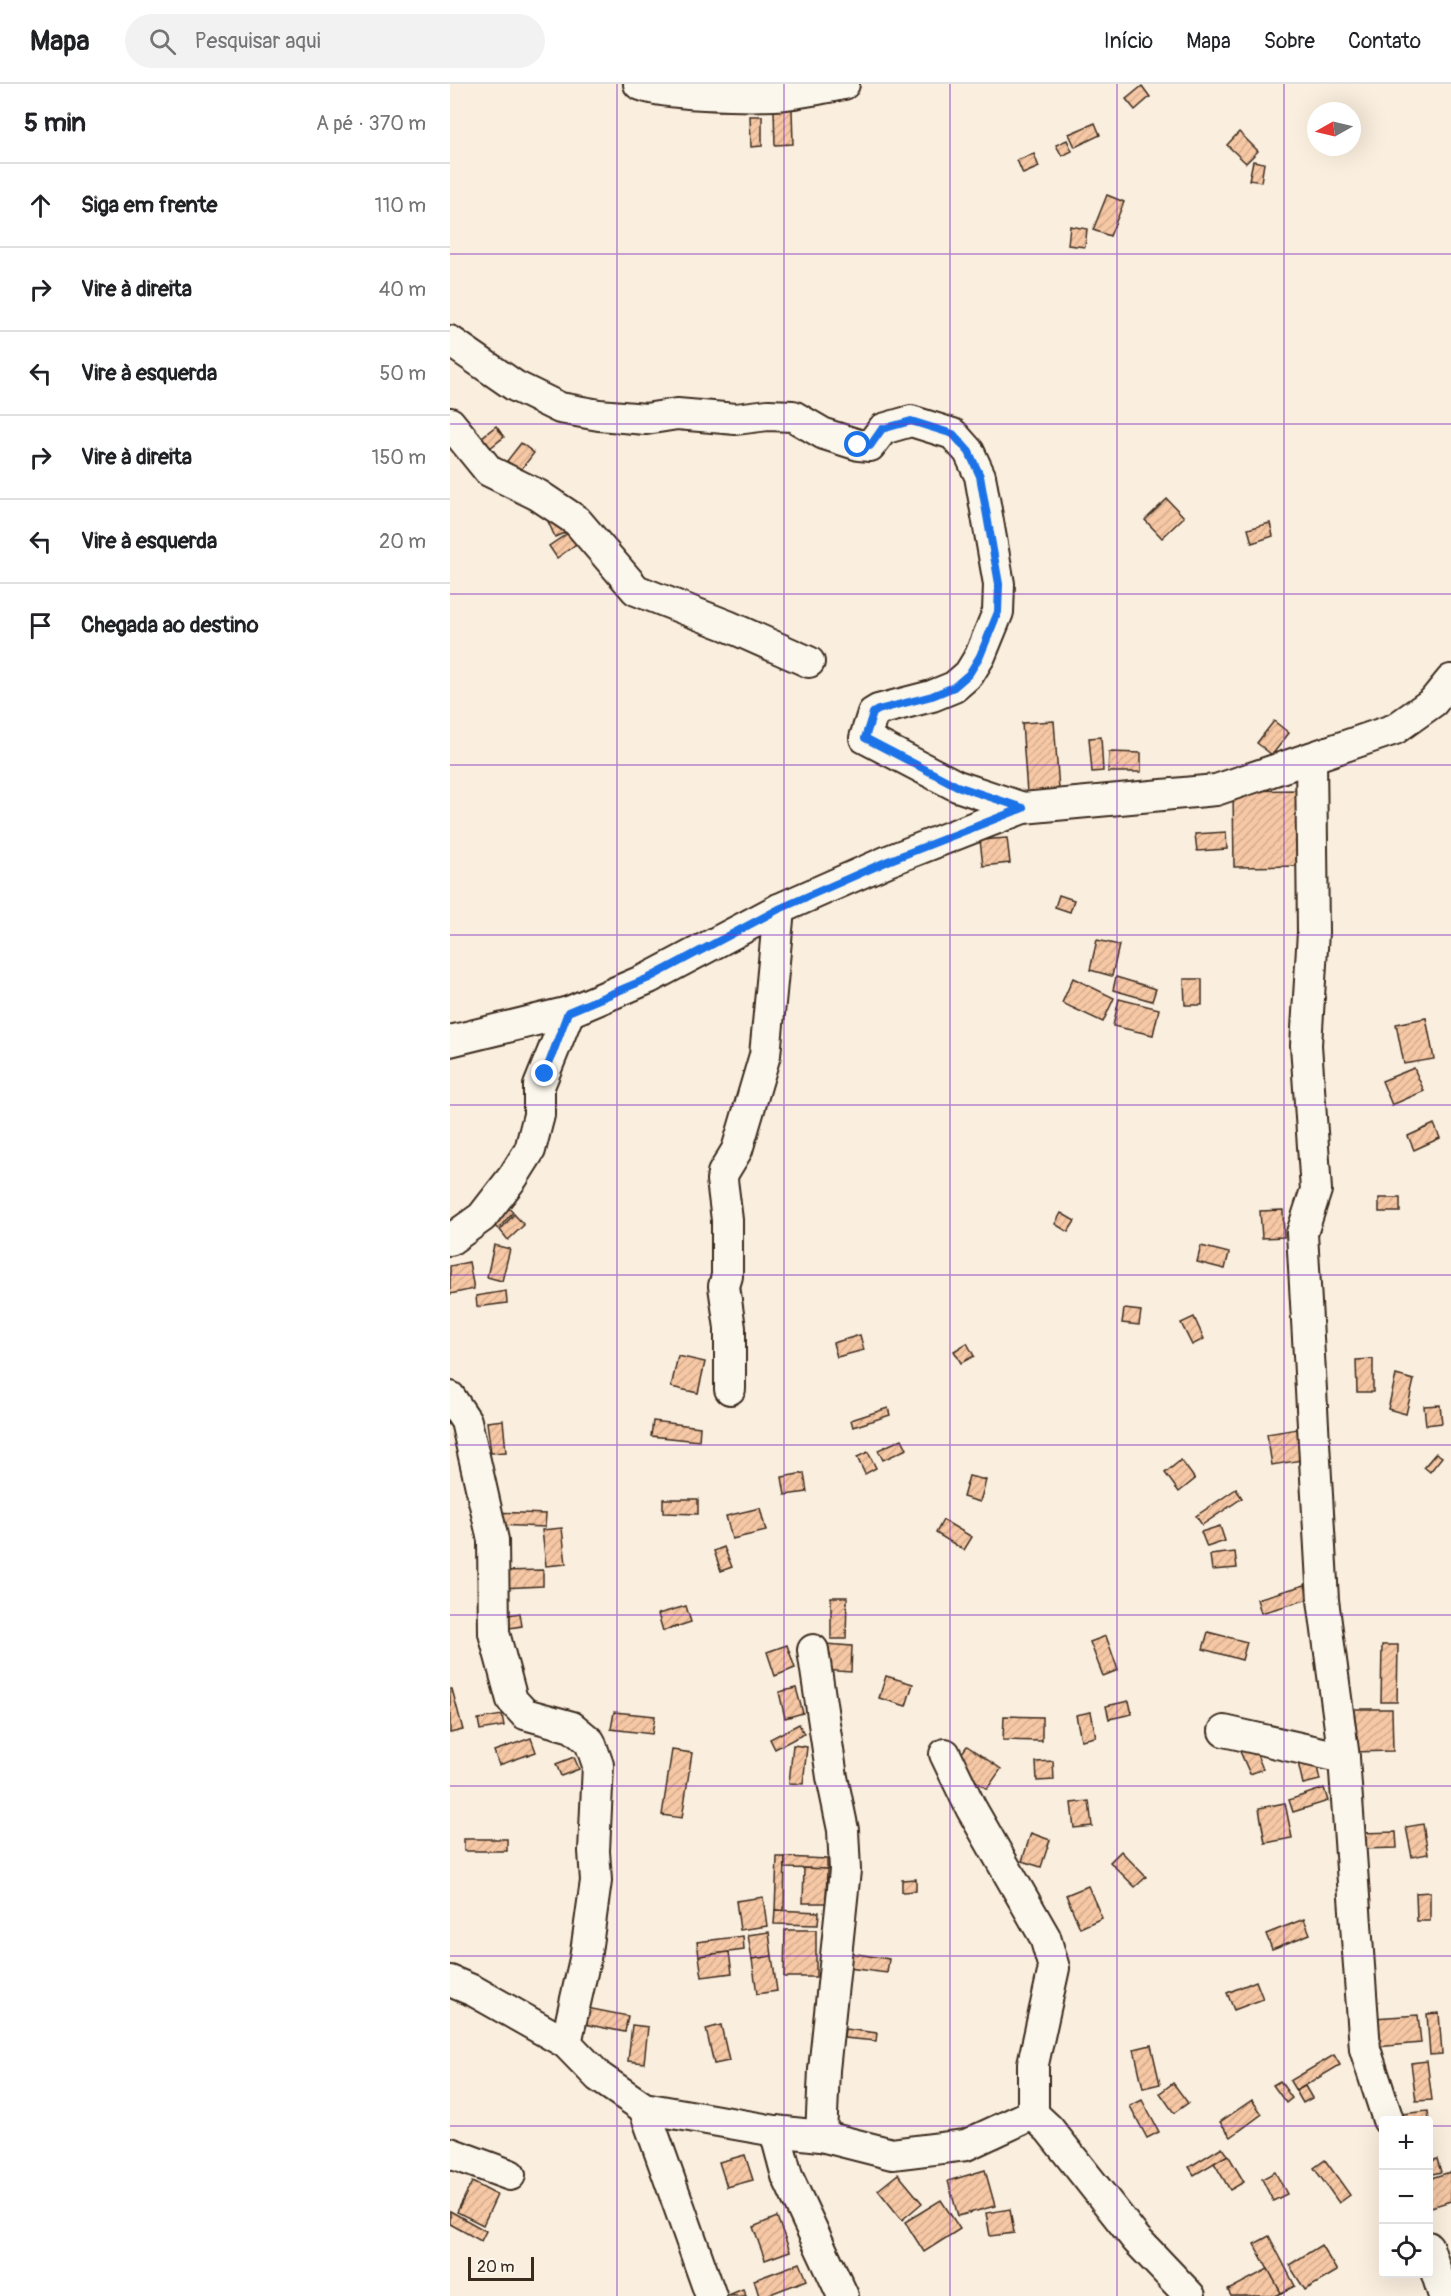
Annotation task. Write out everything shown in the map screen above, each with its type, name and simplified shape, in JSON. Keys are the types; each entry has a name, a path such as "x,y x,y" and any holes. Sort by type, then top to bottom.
{"street":[{"path":"639,84 648,89 775,95 844,84"},
{"path":"450,342 515,386 560,408 599,415 646,419 677,414 736,419 768,415 793,416 824,434 858,445 870,446 882,429 911,421 953,434 969,452 980,476 999,584 998,612 980,656 969,674 954,687 943,692 873,713 865,738 957,786 1023,808"},
{"path":"450,423 489,471 538,495 577,521 636,590 728,626 809,662"},
{"path":"450,1041 568,1012 649,978 779,909 888,861 1023,808 1216,790 1395,729 1432,702 1451,680"},
{"path":"1311,758 1313,932 1306,1046 1316,1191 1302,1233 1323,1600 1344,1758 1365,2049 1386,2116"},
{"path":"730,1389 730,1328 724,1286 727,1276 727,1220 722,1180 723,1173 737,1150 765,1055 779,909"},
{"path":"450,1240 482,1217 513,1177 530,1150 539,1115 539,1086 568,1012"},
{"path":"450,1397 466,1421 493,1540 494,1633 512,1700 525,1714 572,1727 590,1742 598,1765 594,1851 596,1881 585,1959 566,2043"},
{"path":"813,1650 832,1778 843,1830 845,1870 824,2070 821,2136"},
{"path":"1224,1731 1344,1758"},
{"path":"945,1754 971,1808 1045,1937 1054,1968 1033,2064 1033,2114 1049,2129 1136,2239 1190,2296"},
{"path":"450,1981 474,1991 566,2043 599,2077 644,2108 775,2131 821,2136 892,2154 966,2145 1033,2114"},
{"path":"644,2108 711,2296"},
{"path":"775,2131 787,2176 843,2296"},
{"path":"450,2153 510,2175"},
{"path":"1433,2262 1444,2296"}],"building":[{"path":"1142,86 1150,97 1135,110 1126,99"},
{"path":"792,109 793,144 775,145 774,110"},
{"path":"750,116 762,116 762,146 751,147"},
{"path":"1095,123 1100,135 1075,147 1069,134"},
{"path":"1239,132 1258,151 1246,163 1227,145"},
{"path":"1067,140 1072,151 1062,156 1056,145"},
{"path":"1034,154 1039,167 1023,174 1017,160"},
{"path":"1253,161 1264,163 1261,182 1249,180"},
{"path":"1107,195 1124,202 1110,236 1093,230"},
{"path":"1070,226 1087,229 1085,247 1068,245"},
{"path":"496,426 504,437 490,448 482,437"},
{"path":"521,443 534,453 520,471 507,461"},
{"path":"1167,499 1184,517 1162,538 1145,520"},
{"path":"559,514 566,532 555,537 547,519"},
{"path":"1270,523 1273,536 1252,543 1248,529"},
{"path":"571,531 579,542 557,558 549,546"},
{"path":"1054,721 1059,790 1027,793 1022,723"},
{"path":"1274,721 1289,733 1272,755 1257,743"},
{"path":"1101,737 1103,771 1092,772 1089,738"},
{"path":"1109,752 1141,753 1141,772 1108,772"},
{"path":"1305,790 1307,866 1234,867 1233,791"},
{"path":"1226,832 1227,849 1197,851 1195,834"},
{"path":"1007,838 1010,863 983,866 980,840"},
{"path":"1059,895 1074,900 1070,912 1055,907"},
{"path":"1097,940 1119,945 1112,976 1090,970"},
{"path":"1116,977 1156,989 1152,1001 1113,990"},
{"path":"1073,978 1114,998 1103,1022 1062,1003"},
{"path":"1184,979 1202,979 1202,1005 1185,1005"},
{"path":"1119,999 1159,1009 1153,1035 1113,1026"},
{"path":"1426,1018 1434,1059 1404,1064 1396,1024"},
{"path":"1414,1068 1424,1091 1392,1105 1382,1081"},
{"path":"1434,1124 1440,1138 1414,1150 1408,1136"},
{"path":"1379,1198 1400,1198 1400,1212 1379,1212"},
{"path":"502,1203 513,1212 498,1229 487,1220"},
{"path":"1283,1210 1284,1237 1262,1238 1260,1211"},
{"path":"1061,1213 1075,1221 1068,1232 1055,1224"},
{"path":"514,1214 524,1225 508,1240 500,1230"},
{"path":"494,1245 510,1249 502,1281 487,1277"},
{"path":"1201,1246 1229,1253 1225,1269 1197,1262"},
{"path":"469,1262 474,1289 450,1294 450,1266"},
{"path":"506,1291 507,1303 477,1307 476,1296"},
{"path":"1124,1309 1141,1311 1139,1325 1122,1323"},
{"path":"1194,1317 1204,1339 1192,1345 1181,1323"},
{"path":"860,1335 864,1350 837,1357 833,1343"},
{"path":"967,1343 974,1356 961,1363 954,1351"},
{"path":"678,1356 705,1362 698,1393 671,1387"},
{"path":"1373,1359 1373,1392 1357,1392 1356,1360"},
{"path":"1396,1375 1414,1380 1406,1414 1388,1409"},
{"path":"1440,1405 1442,1423 1426,1425 1424,1406"},
{"path":"888,1408 890,1415 853,1427 851,1420"},
{"path":"503,1420 506,1452 491,1453 487,1422"},
{"path":"653,1421 700,1427 699,1441 651,1436"},
{"path":"1297,1429 1302,1460 1272,1465 1267,1434"},
{"path":"902,1439 907,1449 883,1460 878,1450"},
{"path":"868,1452 876,1468 865,1474 857,1457"},
{"path":"1436,1453 1442,1457 1430,1472 1424,1467"},
{"path":"1181,1460 1195,1479 1179,1492 1165,1473"},
{"path":"804,1473 807,1492 785,1495 782,1477"},
{"path":"969,1476 986,1480 980,1502 963,1497"},
{"path":"1236,1489 1242,1498 1202,1525 1196,1516"},
{"path":"663,1499 698,1499 698,1514 663,1513"},
{"path":"760,1508 766,1531 732,1539 726,1516"},
{"path":"493,1512 546,1514 545,1527 493,1525"},
{"path":"943,1520 972,1537 964,1550 936,1533"},
{"path":"1220,1526 1225,1541 1207,1547 1201,1532"},
{"path":"562,1528 566,1564 546,1566 542,1530"},
{"path":"724,1547 732,1567 721,1571 714,1551"},
{"path":"1235,1552 1237,1568 1212,1570 1210,1555"},
{"path":"543,1570 543,1586 499,1588 498,1571"},
{"path":"1305,1585 1309,1599 1261,1613 1257,1599"},
{"path":"831,1597 847,1597 846,1639 831,1639"},
{"path":"686,1606 691,1622 663,1631 658,1614"},
{"path":"520,1613 522,1626 496,1630 494,1617"},
{"path":"1208,1632 1247,1642 1242,1660 1203,1649"},
{"path":"1106,1636 1118,1670 1103,1676 1090,1642"},
{"path":"825,1644 852,1646 851,1672 823,1670"},
{"path":"787,1645 795,1668 775,1676 767,1652"},
{"path":"1382,1645 1398,1645 1397,1702 1381,1702"},
{"path":"886,1676 913,1684 906,1706 879,1698"},
{"path":"796,1688 803,1713 785,1718 779,1692"},
{"path":"450,1689 452,1689 463,1730 450,1733"},
{"path":"1129,1701 1132,1714 1109,1719 1106,1706"},
{"path":"1349,1709 1392,1709 1393,1751 1350,1752"},
{"path":"614,1712 655,1716 652,1734 611,1729"},
{"path":"1091,1712 1096,1737 1081,1740 1076,1715"},
{"path":"502,1715 504,1726 480,1730 478,1719"},
{"path":"1004,1716 1042,1717 1042,1741 1003,1740"},
{"path":"799,1724 804,1734 775,1749 770,1739"},
{"path":"531,1738 536,1752 499,1765 494,1751"},
{"path":"1252,1743 1263,1769 1250,1774 1239,1749"},
{"path":"793,1745 807,1747 803,1784 789,1783"},
{"path":"967,1746 1001,1769 987,1789 953,1765"},
{"path":"672,1750 692,1753 682,1818 662,1815"},
{"path":"1314,1754 1320,1780 1303,1784 1297,1758"},
{"path":"574,1757 579,1769 561,1776 556,1764"},
{"path":"1053,1761 1054,1780 1037,1781 1036,1762"},
{"path":"1324,1788 1328,1801 1293,1812 1289,1800"},
{"path":"1089,1801 1092,1826 1074,1828 1071,1803"},
{"path":"1285,1803 1292,1838 1265,1843 1259,1808"},
{"path":"1423,1824 1428,1854 1412,1857 1406,1827"},
{"path":"1396,1832 1397,1848 1361,1849 1361,1833"},
{"path":"1031,1833 1050,1840 1041,1867 1022,1861"},
{"path":"464,1839 507,1839 507,1851 464,1851"},
{"path":"1121,1851 1146,1877 1135,1887 1110,1862"},
{"path":"777,1857 785,1857 784,1911 775,1910"},
{"path":"785,1857 827,1859 827,1869 785,1868"},
{"path":"804,1868 827,1869 826,1903 803,1903"},
{"path":"916,1879 916,1891 902,1892 902,1880"},
{"path":"1088,1886 1102,1918 1080,1928 1066,1895"},
{"path":"1430,1892 1430,1921 1417,1921 1416,1893"},
{"path":"763,1897 767,1926 740,1930 736,1901"},
{"path":"775,1910 819,1912 818,1925 774,1924"},
{"path":"1304,1919 1310,1934 1272,1949 1266,1934"},
{"path":"785,1930 816,1930 816,1977 784,1977"},
{"path":"769,1932 772,1956 752,1959 748,1935"},
{"path":"743,1936 744,1950 699,1956 697,1942"},
{"path":"729,1952 732,1973 702,1977 699,1956"},
{"path":"850,1953 889,1959 887,1973 848,1968"},
{"path":"772,1956 777,1991 757,1994 752,1959"},
{"path":"1256,1981 1263,1999 1234,2010 1227,1993"},
{"path":"582,2007 628,2016 625,2032 579,2023"},
{"path":"1439,2013 1442,2054 1430,2055 1427,2014"},
{"path":"1418,2015 1421,2043 1376,2047 1374,2018"},
{"path":"632,2025 648,2027 644,2063 628,2061"},
{"path":"721,2025 729,2061 714,2064 706,2029"},
{"path":"845,2029 877,2033 876,2041 844,2038"},
{"path":"1151,2045 1160,2084 1143,2088 1134,2049"},
{"path":"1334,2055 1340,2065 1296,2091 1290,2081"},
{"path":"1427,2061 1432,2100 1416,2101 1411,2063"},
{"path":"1280,2081 1292,2098 1286,2103 1273,2085"},
{"path":"1173,2083 1188,2103 1174,2113 1160,2093"},
{"path":"1305,2086 1312,2098 1303,2103 1296,2091"},
{"path":"1142,2100 1159,2132 1147,2138 1130,2106"},
{"path":"1252,2100 1262,2114 1231,2137 1220,2122"},
{"path":"1428,2111 1429,2116 1393,2116"},
{"path":"1222,2147 1228,2155 1194,2175 1189,2167"},
{"path":"745,2155 753,2180 727,2187 719,2162"},
{"path":"1228,2155 1244,2182 1230,2190 1214,2163"},
{"path":"1437,2159 1441,2172 1433,2174 1433,2160"},
{"path":"1325,2160 1350,2195 1339,2203 1314,2168"},
{"path":"985,2170 995,2206 958,2216 948,2181"},
{"path":"1275,2172 1287,2194 1273,2201 1262,2179"},
{"path":"1450,2172 1451,2201 1433,2206 1433,2177"},
{"path":"898,2174 922,2203 902,2220 878,2190"},
{"path":"472,2182 497,2195 483,2225 457,2212"},
{"path":"941,2200 960,2229 924,2252 905,2222"},
{"path":"1010,2209 1014,2233 990,2236 986,2213"},
{"path":"450,2211 486,2231 481,2241 450,2224"},
{"path":"777,2217 790,2251 765,2260 753,2227"},
{"path":"1269,2236 1295,2286 1281,2293 1254,2244"},
{"path":"1321,2245 1337,2271 1305,2290 1289,2265"},
{"path":"800,2263 807,2280 765,2296 759,2296 754,2280"},
{"path":"1268,2269 1281,2293 1275,2296 1231,2296 1228,2290"},
{"path":"743,2289 746,2296 726,2296"}],"route":[{"path":"545,1074 568,1012 649,978 779,909 888,861 1023,808 957,786 865,738 873,713 932,696 954,687 969,674 980,656 998,612 999,584 980,476 969,452 953,434 911,421 882,429 870,446 858,445"}]}
